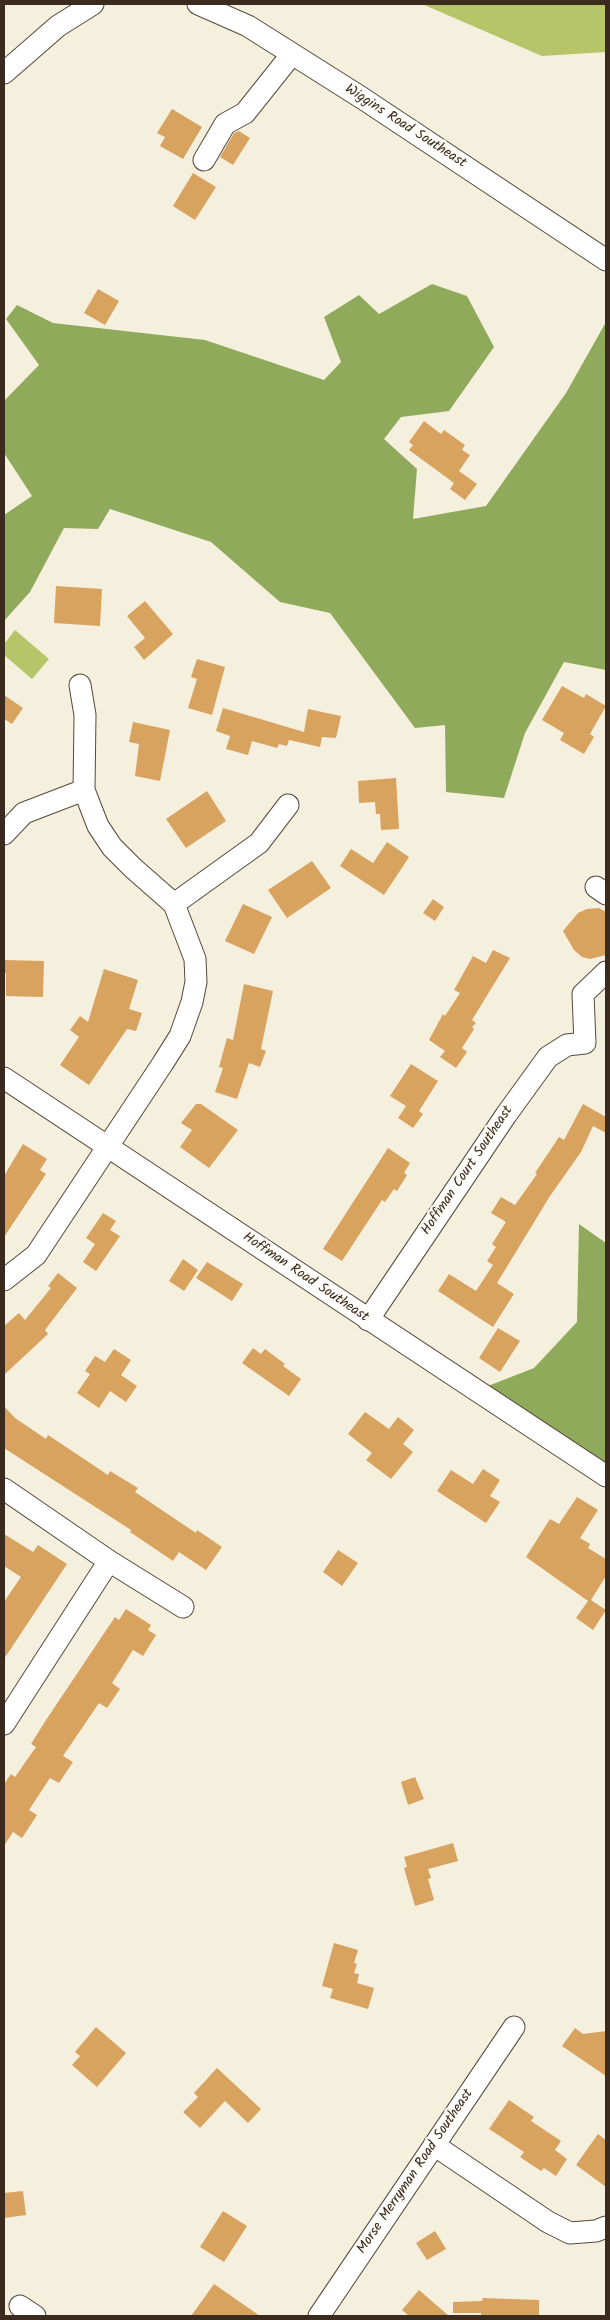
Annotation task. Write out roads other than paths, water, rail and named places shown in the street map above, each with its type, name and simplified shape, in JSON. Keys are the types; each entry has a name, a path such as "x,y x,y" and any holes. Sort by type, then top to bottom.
{"street":[{"path":"4,73 58,26 93,4"},
{"name":"Wiggins Road Southeast","path":"198,4 248,26 606,260"},
{"path":"204,160 226,124 245,113 292,54"},
{"path":"4,1280 36,1255 180,1036 192,1002 196,982 195,959 174,904 112,847 98,826 84,790 85,715 80,685"},
{"path":"4,834 24,813 84,790"},
{"path":"174,904 259,843 288,805"},
{"name":"Hoffman Court Southeast","path":"368,1320 548,1057 567,1045 585,1043 583,994 606,972"},
{"name":"Hoffman Road Southeast","path":"4,1078 606,1476"},
{"path":"4,1489 183,1607"},
{"path":"4,1724 109,1560"},
{"name":"Morse Merryman Road Southeast","path":"319,2316 514,2027"},
{"path":"434,2145 548,2222 570,2233 596,2232 606,2227"}]}
